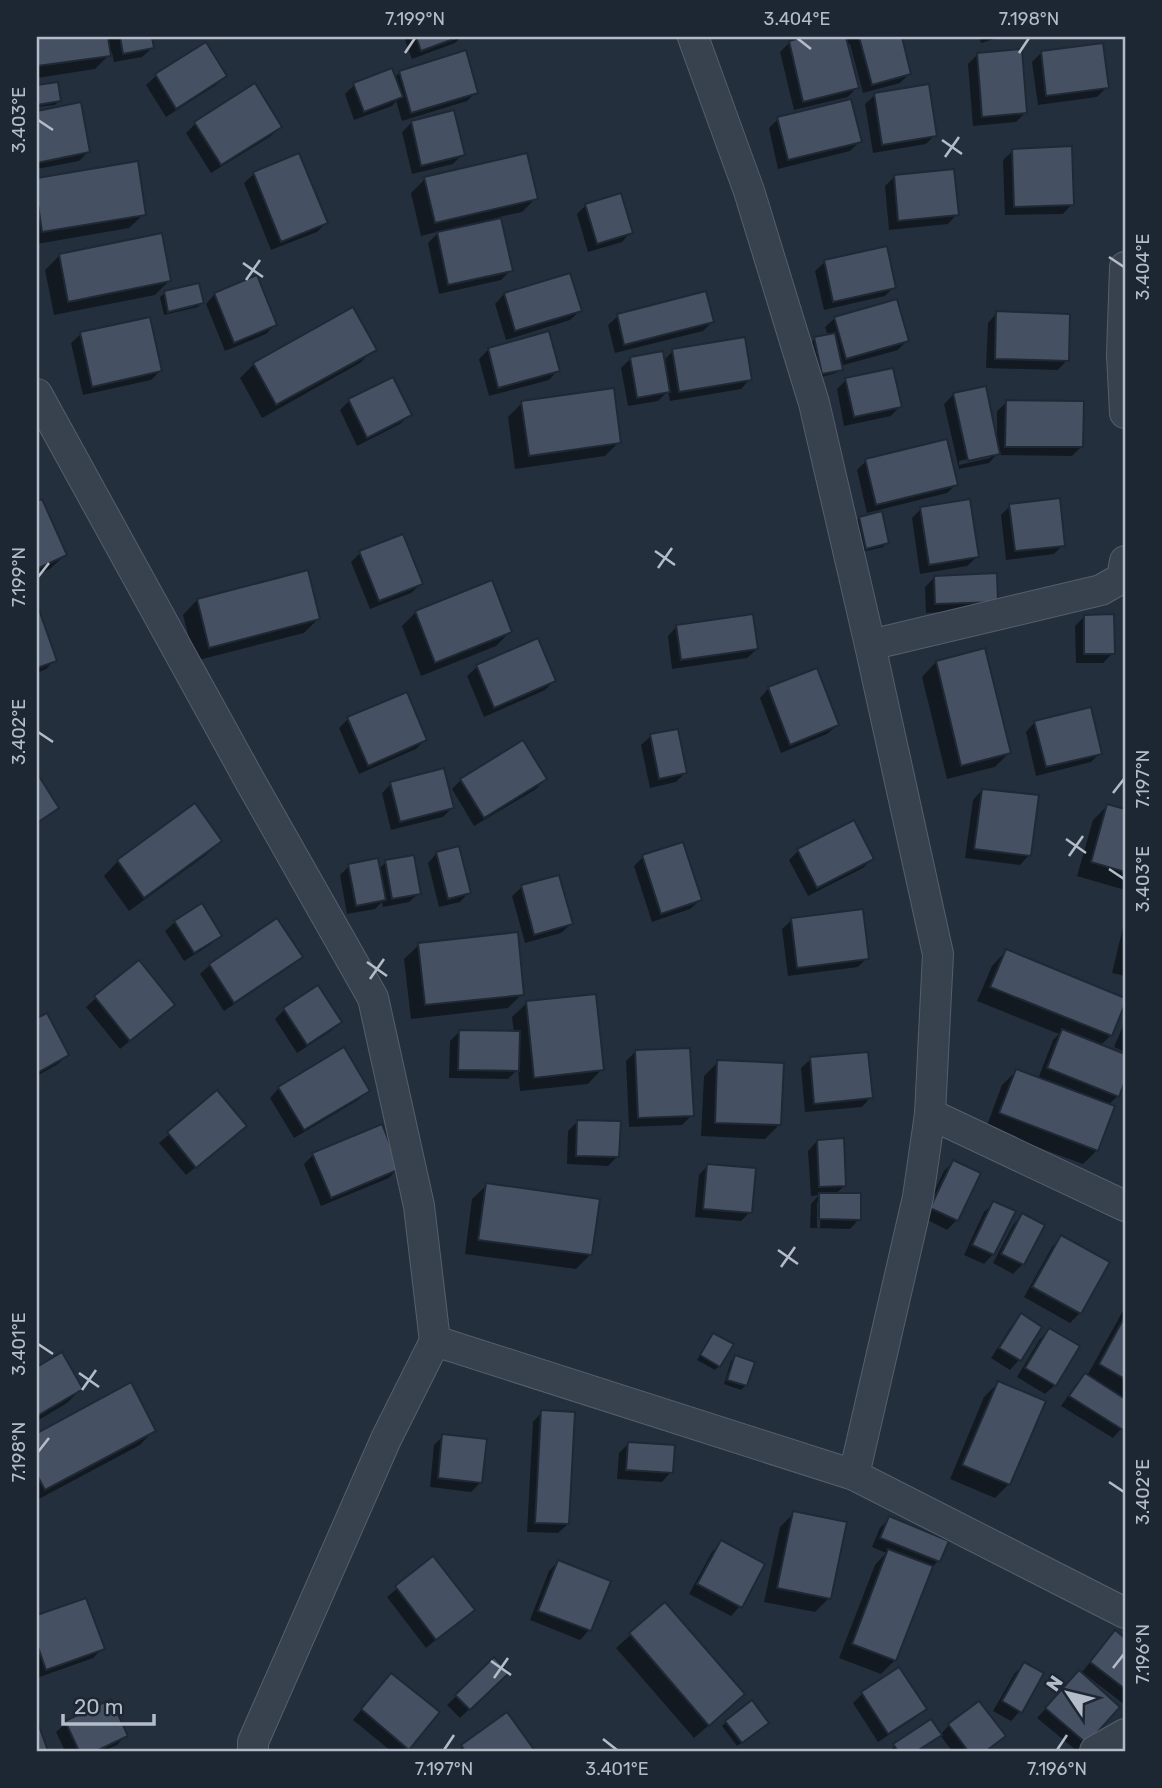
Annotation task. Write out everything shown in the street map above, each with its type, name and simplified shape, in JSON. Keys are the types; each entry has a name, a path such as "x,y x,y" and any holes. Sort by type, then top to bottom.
{"street":[{"path":"693,37 748,191 814,403 938,954 930,1114 918,1197 854,1475"},
{"path":"1125,267 1122,355 1125,413"},
{"path":"37,394 373,998 419,1206 435,1341 386,1439 248,1748"},
{"path":"870,645 1101,590 1122,578 1125,561"},
{"path":"930,1114 1125,1206"},
{"path":"435,1341 854,1475 1125,1613"},
{"path":"1095,1751 1125,1734"}],"building":[{"path":"37,37 108,37 111,56 37,66"},
{"path":"120,37 152,37 154,48 123,54"},
{"path":"416,37 459,37 421,51"},
{"path":"804,37 846,37 859,88 803,102 789,41"},
{"path":"859,37 902,37 911,74 872,85"},
{"path":"206,42 227,76 176,109 155,74"},
{"path":"1103,43 1109,88 1046,96 1041,51"},
{"path":"1022,49 1027,113 982,117 977,53"},
{"path":"466,50 478,93 411,113 399,71"},
{"path":"392,68 403,97 364,112 353,83"},
{"path":"58,82 61,101 37,105 37,85"},
{"path":"255,83 282,127 221,165 194,122"},
{"path":"929,84 937,136 882,145 874,93"},
{"path":"851,99 862,142 788,160 777,117"},
{"path":"81,102 90,152 37,163 37,111"},
{"path":"454,110 465,155 421,166 411,121"},
{"path":"1072,146 1074,205 1014,207 1012,149"},
{"path":"299,153 328,223 281,242 253,172"},
{"path":"527,153 538,199 435,223 424,177"},
{"path":"138,161 146,215 42,232 37,178"},
{"path":"954,169 959,215 898,221 894,175"},
{"path":"621,193 633,233 597,244 585,204"},
{"path":"501,218 513,271 448,285 437,232"},
{"path":"162,233 171,281 68,302 59,254"},
{"path":"887,246 896,288 833,302 824,260"},
{"path":"570,273 582,311 515,331 504,293"},
{"path":"257,275 277,325 234,343 214,293"},
{"path":"199,283 204,303 168,312 164,291"},
{"path":"706,291 714,322 624,345 617,314"},
{"path":"897,299 909,341 846,359 834,317"},
{"path":"353,307 377,350 276,405 253,363"},
{"path":"996,311 1070,314 1069,361 995,359"},
{"path":"150,317 162,371 92,387 80,332"},
{"path":"549,331 560,371 498,388 488,348"},
{"path":"835,333 843,370 822,374 814,337"},
{"path":"745,337 752,380 679,392 672,349"},
{"path":"663,351 670,392 637,398 630,357"},
{"path":"893,368 902,407 854,417 845,378"},
{"path":"393,377 412,415 367,438 348,399"},
{"path":"986,386 1000,454 968,461 953,393"},
{"path":"614,388 621,443 529,456 521,401"},
{"path":"1006,400 1084,401 1083,447 1005,447"},
{"path":"947,439 958,485 876,505 865,459"},
{"path":"1060,498 1065,546 1015,551 1009,504"},
{"path":"42,499 67,555 37,569 37,501"},
{"path":"970,499 979,557 929,565 920,507"},
{"path":"882,511 889,543 866,549 859,517"},
{"path":"403,534 423,584 379,601 359,551"},
{"path":"308,570 320,619 209,648 197,599"},
{"path":"997,573 998,602 935,604 934,576"},
{"path":"492,580 512,632 435,663 415,611"},
{"path":"37,604 57,661 37,668"},
{"path":"753,614 758,649 681,660 676,625"},
{"path":"1114,614 1115,654 1084,654 1084,615"},
{"path":"538,638 556,681 494,708 476,665"},
{"path":"985,648 1011,753 961,766 936,661"},
{"path":"817,668 839,725 790,745 768,687"},
{"path":"407,692 427,740 368,766 347,717"},
{"path":"1091,707 1102,754 1046,767 1034,721"},
{"path":"678,729 687,773 659,779 650,734"},
{"path":"523,740 547,779 484,818 460,779"},
{"path":"444,768 454,808 400,822 390,782"},
{"path":"37,773 59,808 37,823"},
{"path":"982,789 1039,795 1031,856 974,849"},
{"path":"195,803 222,841 144,898 117,860"},
{"path":"1107,804 1125,809 1125,872 1091,862"},
{"path":"854,820 874,859 817,888 797,849"},
{"path":"683,842 702,900 661,914 642,855"},
{"path":"459,846 471,893 448,899 436,852"},
{"path":"414,855 421,894 392,899 385,860"},
{"path":"378,858 386,900 356,906 348,864"},
{"path":"559,875 573,924 534,935 521,885"},
{"path":"202,903 222,936 194,953 174,921"},
{"path":"863,909 869,959 797,968 791,918"},
{"path":"277,918 303,957 234,1003 209,964"},
{"path":"518,932 524,995 425,1005 418,943"},
{"path":"1006,949 1125,998 1112,1036 990,987"},
{"path":"139,960 175,1005 130,1041 94,996"},
{"path":"318,985 342,1022 307,1045 283,1008"},
{"path":"596,994 604,1070 534,1078 526,1001"},
{"path":"47,1013 69,1055 37,1073 37,1018"},
{"path":"1062,1029 1125,1054 1125,1081 1119,1097 1047,1068"},
{"path":"459,1030 520,1031 519,1071 458,1070"},
{"path":"344,1047 370,1091 304,1130 278,1087"},
{"path":"690,1048 694,1116 638,1118 635,1050"},
{"path":"868,1052 873,1098 814,1104 810,1057"},
{"path":"717,1060 784,1063 781,1125 715,1123"},
{"path":"1016,1069 1115,1106 1098,1151 999,1113"},
{"path":"217,1090 247,1126 196,1168 167,1132"},
{"path":"577,1120 621,1121 619,1157 576,1156"},
{"path":"382,1124 400,1169 331,1198 312,1153"},
{"path":"844,1138 846,1186 819,1187 817,1140"},
{"path":"953,1160 981,1173 958,1221 930,1208"},
{"path":"707,1164 756,1168 752,1213 703,1209"},
{"path":"486,1183 600,1199 592,1255 478,1240"},
{"path":"819,1193 861,1193 861,1220 819,1219"},
{"path":"993,1201 1016,1211 994,1255 972,1245"},
{"path":"1022,1213 1045,1225 1024,1265 1001,1254"},
{"path":"1061,1235 1110,1262 1081,1314 1032,1287"},
{"path":"1021,1313 1042,1327 1021,1361 999,1348"},
{"path":"1125,1316 1125,1379 1099,1364"},
{"path":"1049,1328 1080,1346 1056,1386 1025,1368"},
{"path":"713,1333 734,1344 720,1367 700,1355"},
{"path":"62,1352 83,1389 37,1416 37,1367"},
{"path":"735,1355 755,1362 747,1386 727,1380"},
{"path":"1085,1373 1125,1399 1123,1430 1069,1396"},
{"path":"998,1381 1046,1401 1010,1485 962,1465"},
{"path":"131,1382 156,1431 45,1490 37,1475 37,1433"},
{"path":"541,1410 575,1412 569,1524 535,1523"},
{"path":"442,1434 487,1439 482,1483 438,1478"},
{"path":"628,1442 675,1445 673,1473 626,1470"},
{"path":"793,1511 847,1522 831,1599 777,1588"},
{"path":"889,1516 949,1541 940,1562 880,1538"},
{"path":"721,1540 765,1564 742,1608 697,1584"},
{"path":"888,1549 933,1566 896,1661 852,1644"},
{"path":"433,1556 475,1610 436,1640 395,1586"},
{"path":"558,1560 611,1581 591,1631 538,1611"},
{"path":"86,1598 105,1649 46,1670 37,1644 37,1615"},
{"path":"665,1602 745,1694 709,1726 629,1633"},
{"path":"1115,1630 1125,1638 1125,1689 1090,1662"},
{"path":"494,1657 509,1673 470,1710 455,1695"},
{"path":"1024,1662 1044,1673 1022,1713 1002,1701"},
{"path":"899,1667 927,1709 888,1734 861,1692"},
{"path":"1079,1670 1120,1707 1087,1744 1045,1708"},
{"path":"391,1673 440,1712 409,1750 361,1709"},
{"path":"111,1699 128,1736 96,1751 79,1751 65,1721"},
{"path":"752,1700 769,1723 742,1743 725,1721"},
{"path":"979,1701 1006,1736 986,1751 968,1751 948,1724"},
{"path":"507,1712 535,1751 465,1751 461,1745"},
{"path":"931,1719 942,1735 917,1751 898,1751 893,1744"},
{"path":"38,1723 48,1751 37,1751"}]}
